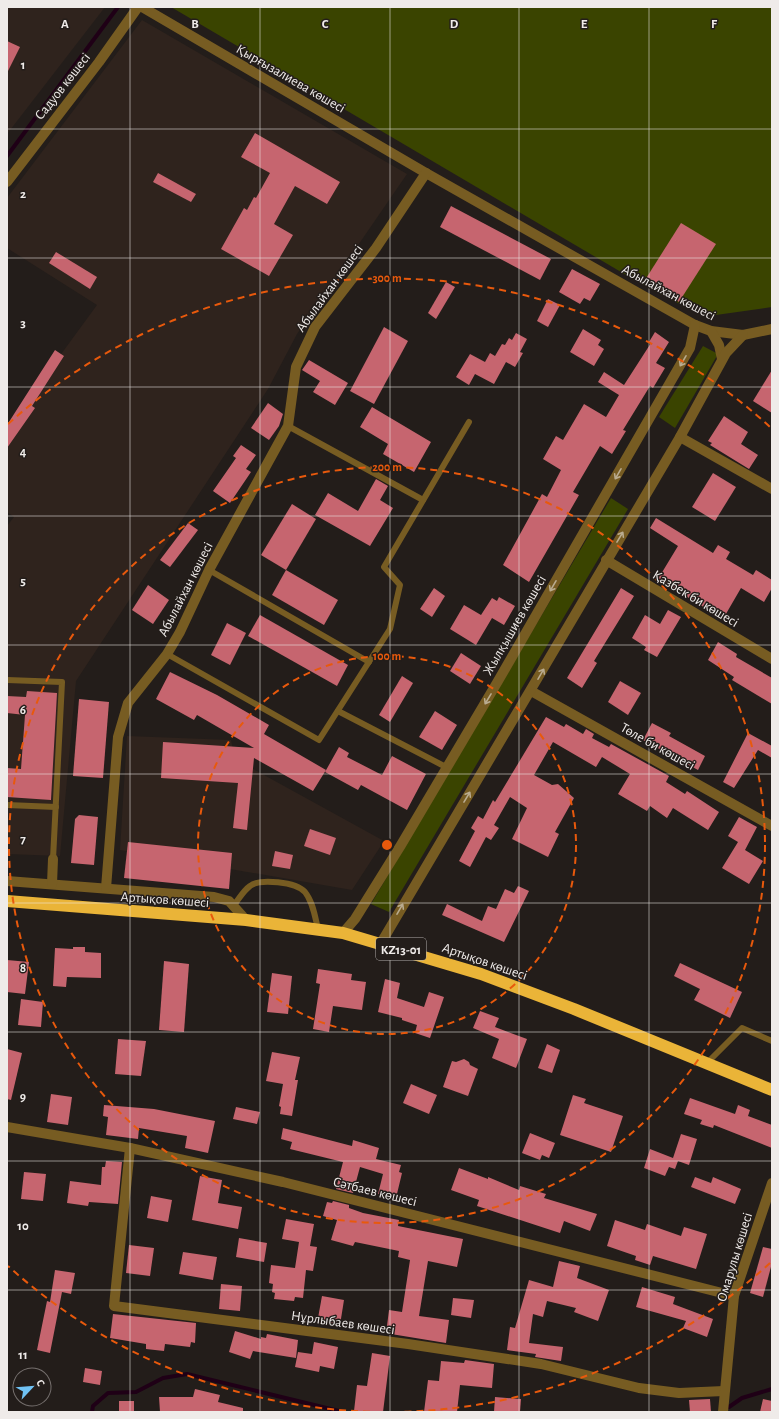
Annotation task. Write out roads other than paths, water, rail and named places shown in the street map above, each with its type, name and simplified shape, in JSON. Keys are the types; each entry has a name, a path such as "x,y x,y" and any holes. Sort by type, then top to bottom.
{"highway":[{"name":"Артықов көшесі","path":"7,901 246,920 343,933 381,943 481,974 574,1008 706,1064 772,1090"}],"street":[{"name":"Садуов көшесі","path":"7,182 99,62 138,7"},
{"name":"Қырғызалиева көшесі","path":"142,7 426,173"},
{"name":"Абылайхан көшесі","path":"106,888 118,737 128,703 167,654 180,632 209,570 288,426 296,367 314,327 376,248 426,173 695,325 711,332 743,335"},
{"name":"Жылқышиев көшесі","path":"343,933 355,919 498,681 690,348 695,325"},
{"path":"381,943 680,436 722,359 730,348 743,335 772,329"},
{"path":"711,332 719,345 722,359"},
{"path":"680,436 772,489"},
{"name":"Қазбек би көшесі","path":"606,560 772,659"},
{"name":"Төле би көшесі","path":"531,691 772,826"},
{"path":"52,884 53,859"},
{"path":"7,881 214,897 229,901 246,920"},
{"name":"Сәтбаев көшесі","path":"7,1127 130,1148 283,1182 734,1296"},
{"name":"Нұрлыбаев көшесі","path":"130,1148 114,1306 400,1343 541,1364 639,1388 678,1393 724,1391"},
{"name":"Омарулы көшесі","path":"723,1412 734,1296 772,1183"}],"lane":[{"path":"167,654 319,740 390,629 400,585 384,566 469,422"},
{"path":"288,426 423,500"},
{"path":"209,570 369,662"},
{"path":"7,680 62,682 53,859"},
{"path":"338,711 446,767"},
{"path":"7,805 56,807"},
{"path":"234,905 251,885 270,881 296,886 304,891 310,900 318,929"},
{"path":"706,1064 742,1028 772,1041"}],"waterway":[{"path":"7,156 118,7"},
{"path":"92,1412 93,1406 108,1393 136,1392 163,1378 187,1374 343,1412"},
{"path":"729,1407 742,1398 772,1389"}]}
